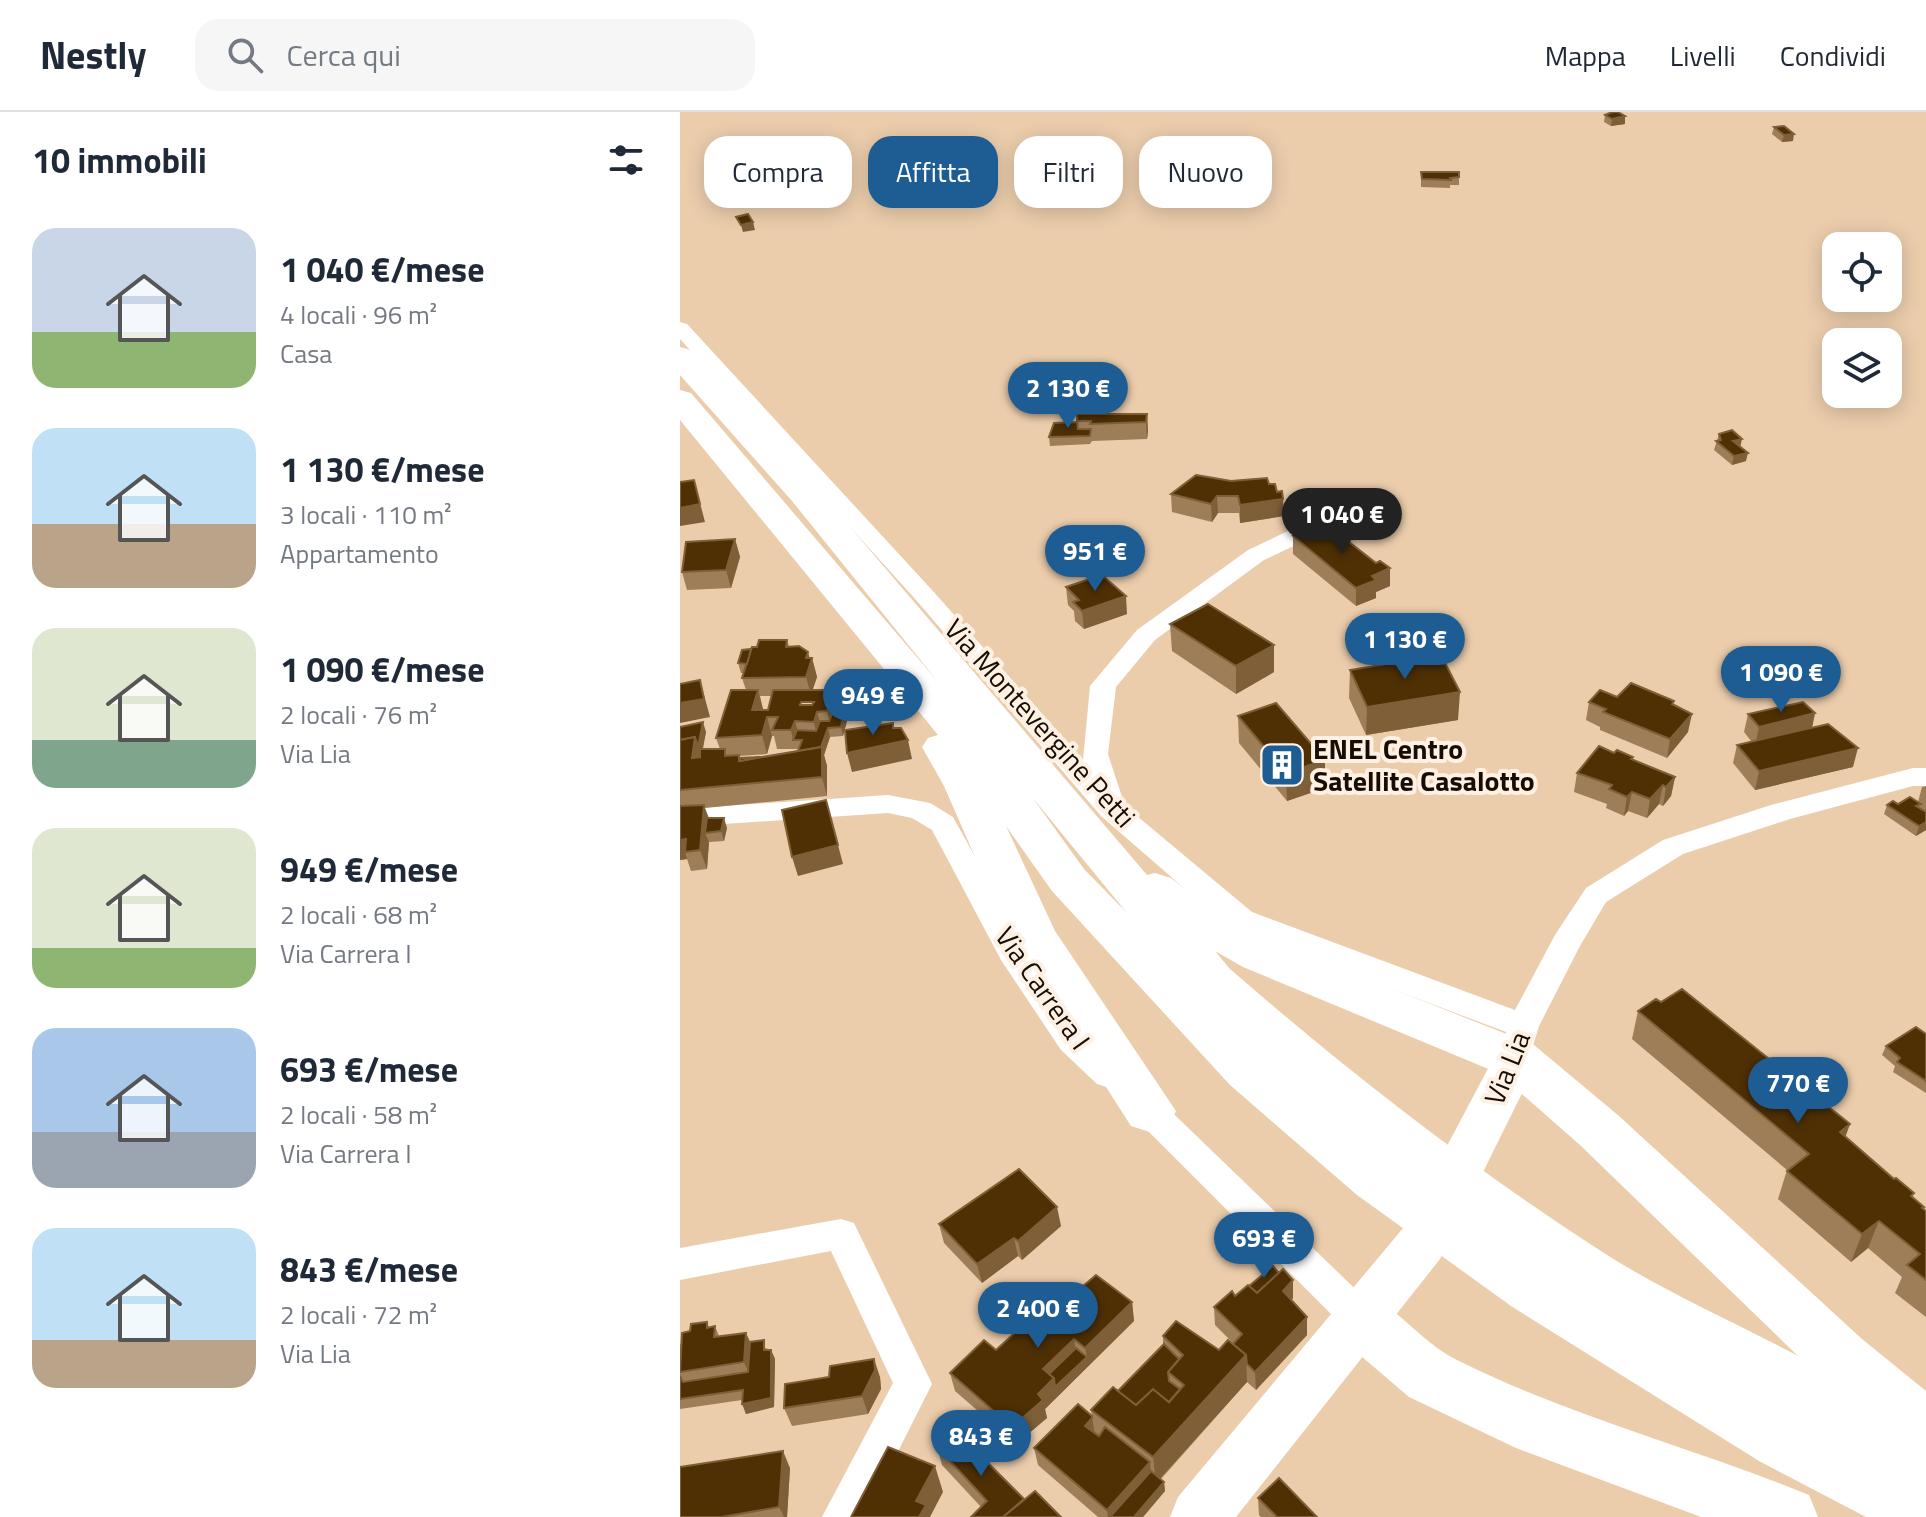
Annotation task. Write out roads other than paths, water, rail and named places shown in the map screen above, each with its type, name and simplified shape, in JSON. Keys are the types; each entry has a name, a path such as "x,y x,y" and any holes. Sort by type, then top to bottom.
{"highway":[{"path":"680,356 1184,913 1260,955 1520,1042 1600,1131 1841,1358 1926,1429"},
{"path":"680,400 984,763 1068,880 1248,1071 1376,1179 1447,1202 1586,1272 1926,1457"},
{"path":"888,651 966,786 1034,937 1150,1111"},
{"path":"1098,821 1213,982 1323,1080 1531,1288 1781,1440 1926,1514"},
{"path":"1361,1319 1430,1377 1538,1427 1786,1517"}],"street":[{"name":"Via Montevergine Petti","path":"680,328 924,595 1098,821"},
{"path":"1098,821 1095,754 1103,686 1146,635 1158,626 1256,555 1330,520"},
{"name":"Via Lia","path":"1199,1517 1422,1243 1566,943 1596,895 1673,847 1781,812 1913,777 1926,777"},
{"name":"Via Carrera I","path":"680,818 888,804 920,810 943,824 1012,952 1072,1041 1150,1111 1361,1319"},
{"path":"680,1264 841,1234 913,1384 843,1517"}],"place":[{"name":"ENEL Centro Satellite Casalotto","path":"1282,765"}]}
